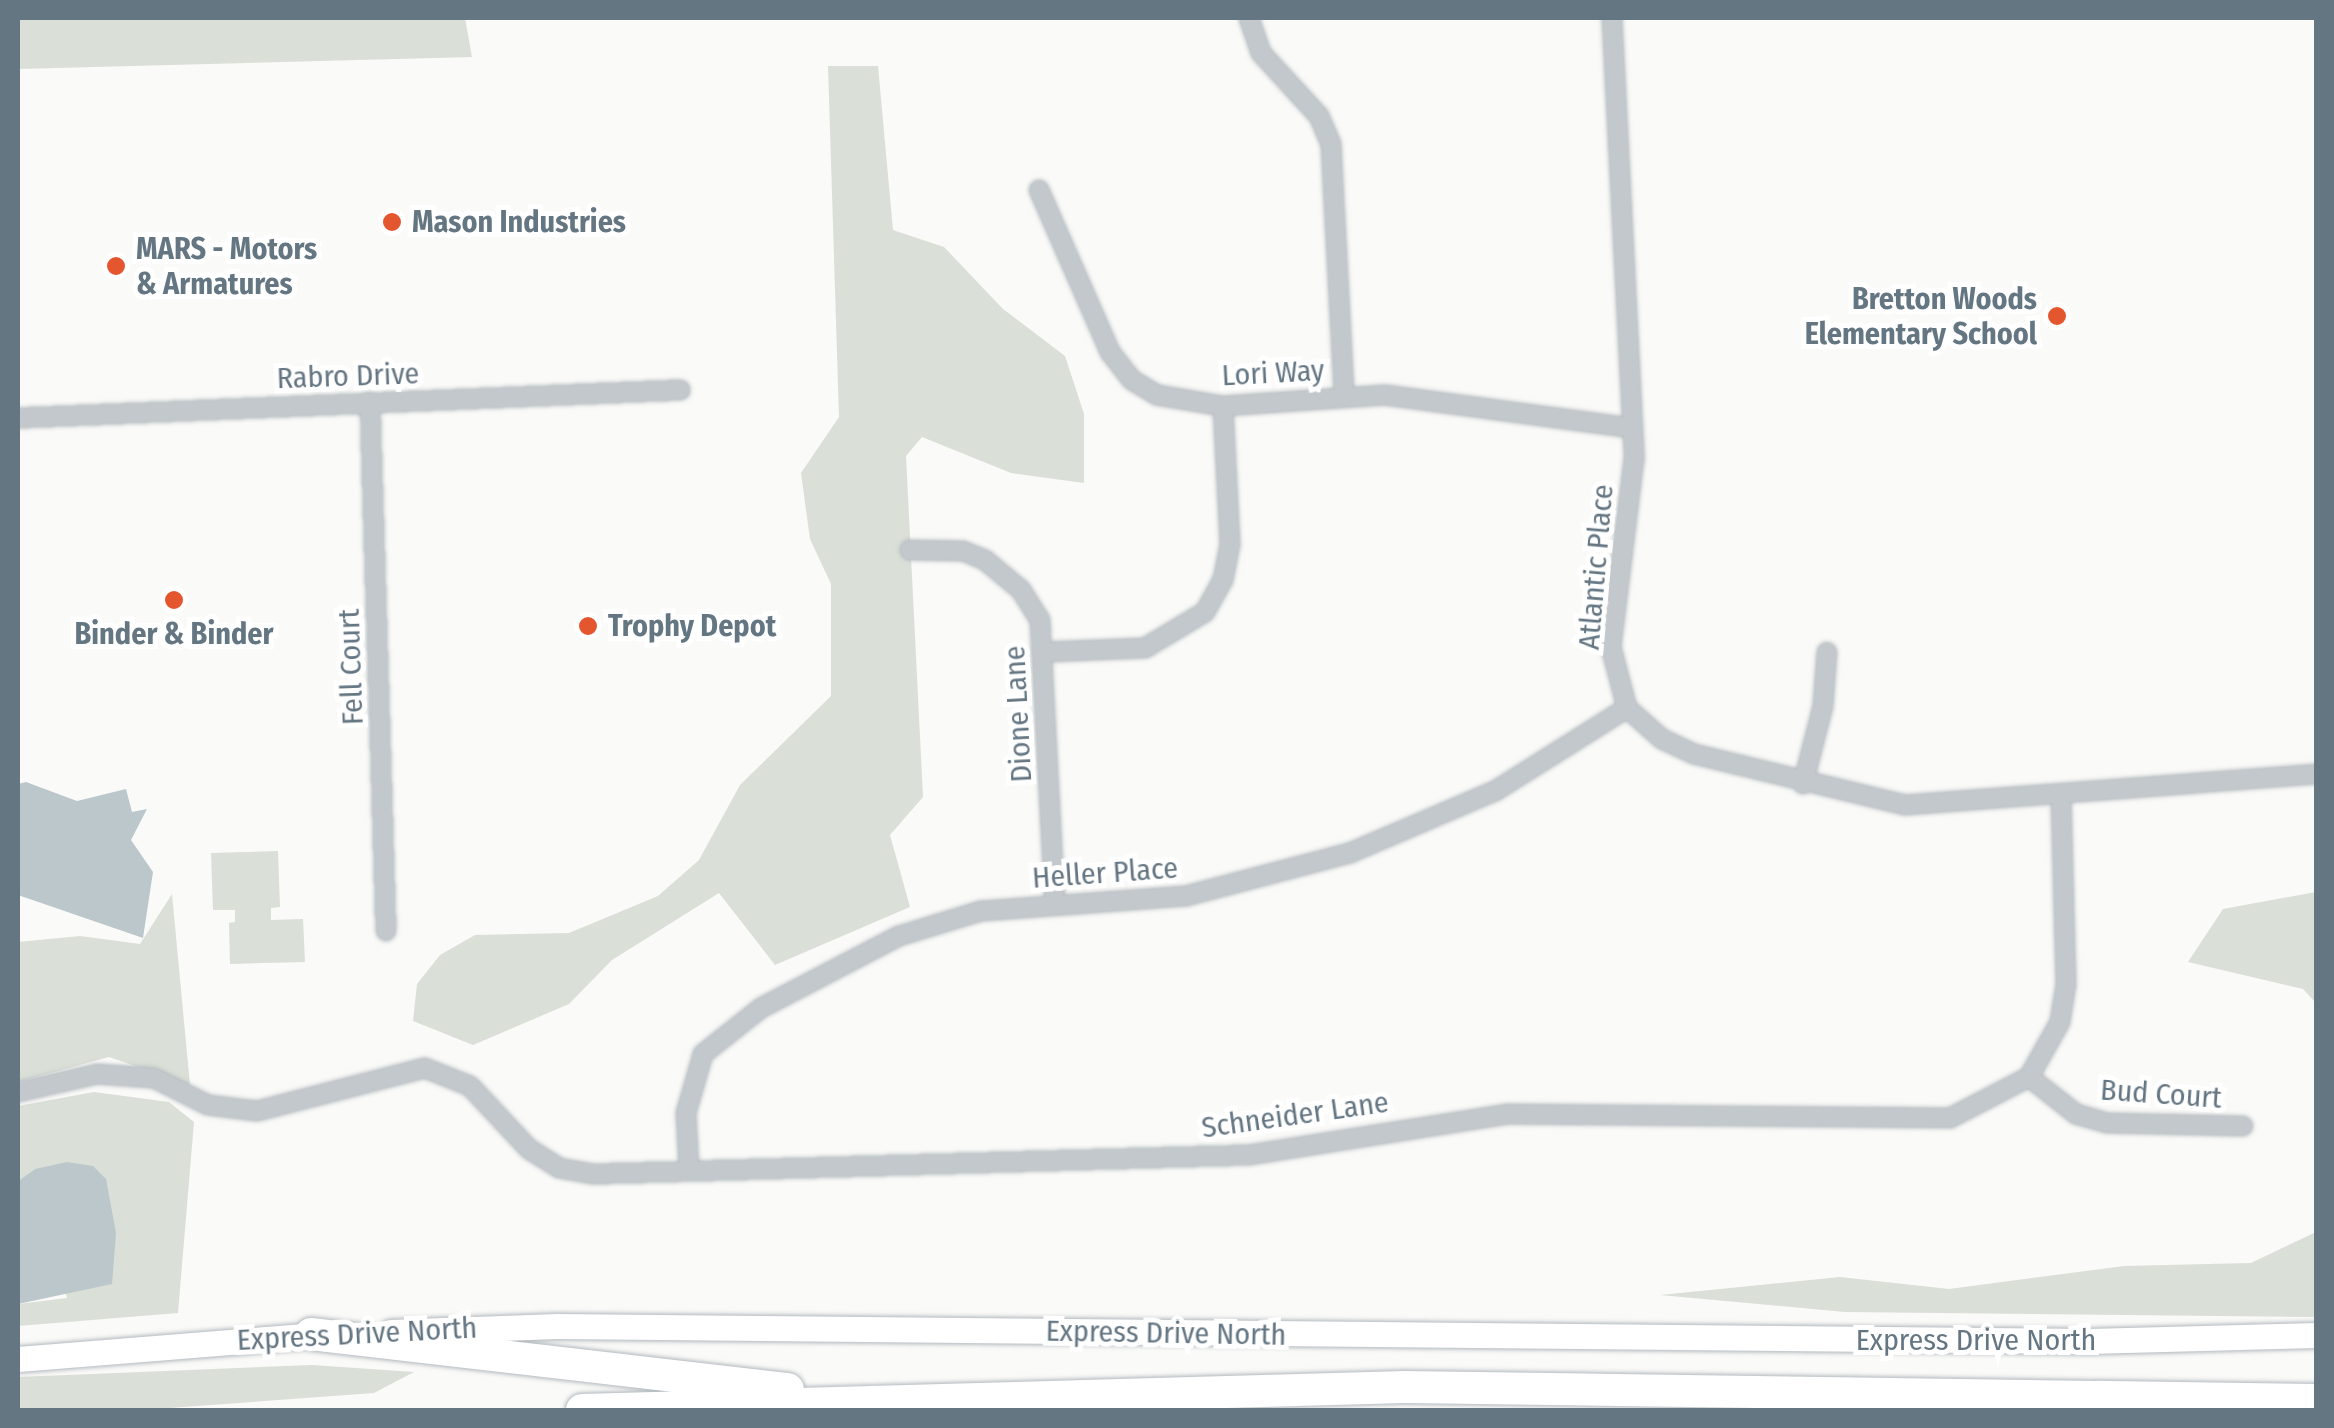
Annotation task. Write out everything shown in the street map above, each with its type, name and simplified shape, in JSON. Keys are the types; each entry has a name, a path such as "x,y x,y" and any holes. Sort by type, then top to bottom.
{"highway":[{"path":"311,1334 751,1381 836,1399"},
{"path":"582,1410 836,1399 1405,1387 2316,1400"}],"main road":[{"name":"Express Drive North","path":"18,1358 311,1334 557,1326 1636,1340 2316,1335"}],"street":[{"path":"1250,18 1261,52 1318,116 1330,144 1344,396"},
{"name":"Atlantic Place","path":"1612,18 1633,428 1611,648 1626,708"},
{"name":"Lori Way","path":"1038,190 1110,352 1132,380 1157,395 1222,406 1344,396 1420,398 1554,423 1633,428"},
{"name":"Rabro Drive","path":"18,418 680,390"},
{"name":"Fell Court","path":"370,402 386,931"},
{"path":"1046,652 1145,648 1205,612 1223,580 1230,544 1222,406"},
{"name":"Dione Lane","path":"910,550 962,551 1005,574 1040,620 1046,652 1055,905"},
{"path":"1803,784 1824,706 1827,652"},
{"path":"1626,708 1662,738 1694,754 1803,784 1906,805 2316,774"},
{"name":"Heller Place","path":"689,1170 691,1082 703,1054 726,1031 899,936 981,911 1186,896 1350,853 1495,792 1626,708"},
{"path":"2029,1077 2060,1022 2066,985 2061,796"},
{"name":"Schneider Lane","path":"18,1092 97,1074 154,1078 208,1105 236,1110 311,1100 425,1068 470,1086 529,1149 559,1168 593,1174 1250,1155 1508,1114 1920,1120 1965,1112 2029,1077"},
{"name":"Bud Court","path":"2029,1077 2076,1114 2107,1123 2243,1126"}],"shaded area":[{"path":"18,18 465,18 472,57 18,69"},
{"path":"828,66 878,66 893,230 944,247 1003,309 1065,356 1084,414 1084,483 1011,473 922,437 906,456 923,797 890,835 910,907 775,965 719,893 612,960 569,1004 473,1045 413,1021 417,984 440,955 475,935 569,933 658,896 699,860 740,785 831,696 831,584 810,539 801,473 839,417"},
{"path":"26,782 77,801 126,789 132,812 147,809 131,840 153,872 143,938 18,895 18,784"},
{"path":"278,851 280,907 271,908 271,920 303,919 305,962 230,964 229,923 235,922 235,910 213,910 211,853"},
{"path":"2316,892 2316,1003 2303,989 2188,962 2223,909"},
{"path":"172,894 190,1085 109,1057 18,1082 18,942 80,936 140,944"},
{"path":"94,1092 169,1102 194,1122 178,1313 18,1326 18,1304 67,1298 35,1169 18,1181 18,1106"},
{"path":"67,1162 93,1166 106,1179 116,1233 112,1284 18,1304 18,1181 35,1169"},
{"path":"2316,1232 2316,1317 1845,1312 1660,1295 1840,1277 1949,1289 2124,1266 2251,1263"},
{"path":"312,1365 414,1372 374,1393 142,1410 18,1410 18,1377"}],"place":[{"name":"Mason Industries","path":"392,222"},
{"name":"MARS - Motors & Armatures","path":"116,266"},
{"name":"Bretton Woods Elementary School","path":"2057,316"},
{"name":"Binder & Binder","path":"174,600"},
{"name":"Trophy Depot","path":"588,626"}]}
